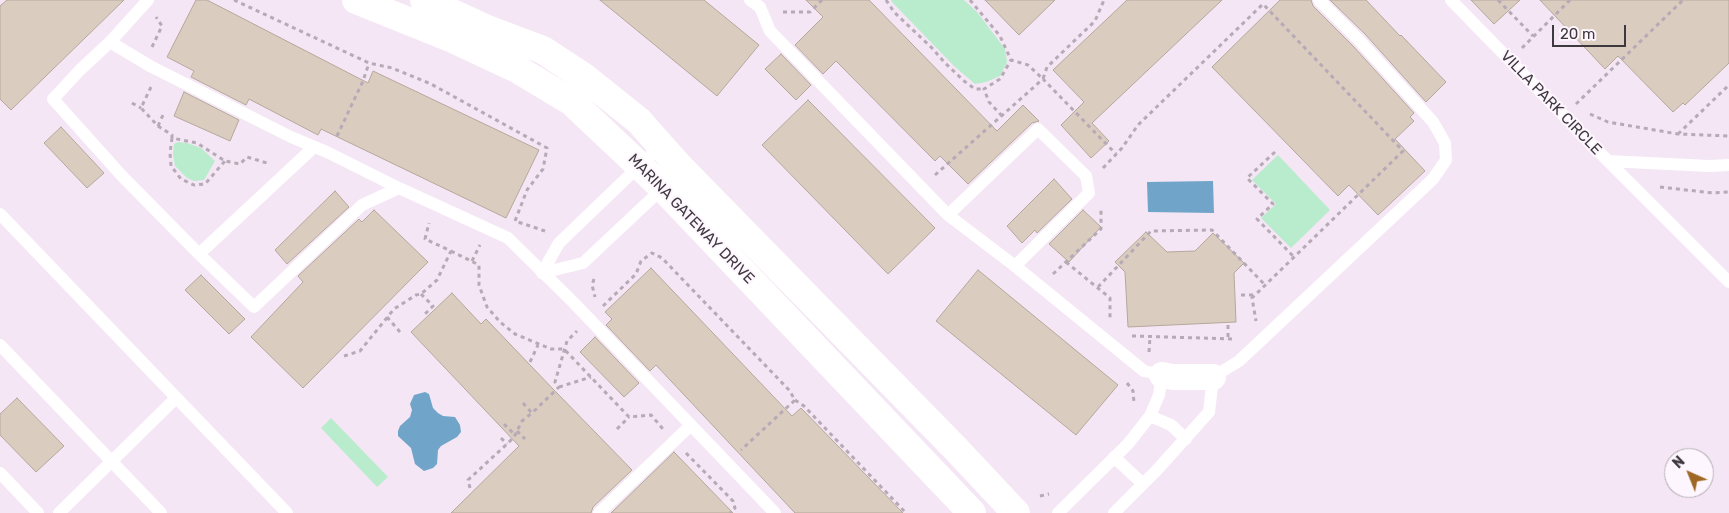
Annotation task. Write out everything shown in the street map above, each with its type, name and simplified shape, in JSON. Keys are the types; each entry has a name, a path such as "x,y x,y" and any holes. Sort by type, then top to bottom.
{"street":[{"name":"MARINA GATEWAY DRIVE","path":"356,0 453,39 517,69 572,102 663,188 972,513"},
{"name":"MARINA GATEWAY DRIVE","path":"424,0 485,28 543,50 584,77 639,121 682,168 1016,513"},
{"path":"1162,375 1173,377 1213,377"}],"lane":[{"path":"148,0 110,42 53,99 122,176 199,254 254,306 362,205 400,188"},
{"path":"1114,513 1186,439 1209,412 1213,377 1239,361 1433,179 1446,160 1445,143 1433,122 1359,40 1319,0"},
{"name":"VILLA PARK CIRCLE","path":"1451,0 1608,161 1709,166 1729,165"},
{"path":"760,5 770,31 948,215 1015,266 1144,371 1162,375 1160,396 1150,416 1133,438 1058,513"},
{"path":"110,42 159,71 291,137 329,153 508,238 775,513"},
{"path":"948,215 1038,128 1086,176 1089,193 1015,266"},
{"path":"542,273 559,242 661,145"},
{"path":"199,254 314,147"},
{"path":"1608,161 1729,282"},
{"path":"542,273 583,263 682,168"},
{"path":"0,214 287,513"},
{"path":"0,345 162,513"},
{"path":"59,513 176,398"},
{"path":"1150,416 1171,425 1186,439"},
{"path":"599,513 691,425"},
{"path":"1114,457 1143,484"},
{"path":"0,473 38,513"}],"path":[{"path":"234,0 369,63 392,68 431,84 547,148 544,169 527,190 515,221 543,231 549,230"},
{"path":"760,5 810,12 822,0"},
{"path":"886,0 894,12 945,63 964,81 975,88 984,88 1000,79 1011,60"},
{"path":"970,0 1000,36 1011,60"},
{"path":"1011,60 1028,64 1043,79 1047,67 1095,21 1104,0"},
{"path":"1251,327 1256,321 1252,298 1403,151 1258,0"},
{"path":"1498,0 1533,36 1570,0"},
{"path":"1683,0 1573,106 1608,122 1678,134 1729,136"},
{"path":"1100,171 1122,148 1138,125 1263,4"},
{"path":"150,50 162,26 155,14"},
{"path":"329,153 369,63"},
{"path":"1678,134 1729,85"},
{"path":"141,108 152,86"},
{"path":"984,88 989,102 1002,116"},
{"path":"132,103 141,108 158,126 172,135 171,166 181,179 194,185 205,184 226,161"},
{"path":"158,126 163,115"},
{"path":"172,138 197,143 226,161 240,164 247,157 266,164 272,158"},
{"path":"1274,152 1247,178 1273,204 1258,219 1294,257"},
{"path":"1652,186 1713,193 1729,192"},
{"path":"1040,287 1101,228 1101,200"},
{"path":"430,218 425,240 479,266 479,285 487,307 500,322 515,334 538,345 551,349 564,349 629,417"},
{"path":"1098,287 1151,231 1212,230 1265,285"},
{"path":"472,261 481,243 488,246"},
{"path":"344,356 360,350 394,309 416,294 421,294 437,280 451,251"},
{"path":"594,278 592,285 595,298 601,308 636,274 641,261 652,252 662,258 789,390 795,400 804,406 906,513"},
{"path":"1066,262 1110,298 1110,324"},
{"path":"421,294 433,306 423,316"},
{"path":"1241,295 1255,295"},
{"path":"387,317 400,332"},
{"path":"1228,324 1228,339"},
{"path":"1125,335 1240,339"},
{"path":"530,362 538,345"},
{"path":"559,387 555,382 564,349"},
{"path":"470,488 468,480 507,444 516,433 522,421 559,387 590,376"},
{"path":"740,452 795,400"},
{"path":"523,404 532,413"},
{"path":"617,429 629,417 651,415 733,501 735,508 730,513"},
{"path":"504,424 525,440"},
{"path":"501,438 507,444"}],"green space":[{"path":"891,0 964,0 977,12 1005,49 1007,62 1000,76 975,84 954,66"},
{"path":"178,142 201,148 215,161 204,180 194,181 187,178 175,166 174,144"},
{"path":"1278,155 1330,210 1291,248 1261,218 1276,204 1252,180"},
{"path":"331,418 388,477 377,487 321,428"}],"water":[{"path":"1213,181 1214,213 1148,212 1147,182"},
{"path":"425,392 429,394 433,408 438,413 443,416 455,417 460,425 461,432 457,437 441,446 438,450 437,464 433,468 424,471 415,464 411,448 398,436 398,431 400,426 410,417 412,410 410,404 414,395"}],"building":[{"path":"7,0 124,0 11,110 0,99 0,6"},
{"path":"196,0 207,0 368,83 373,71 539,150 506,218 321,129 318,135 249,99 246,105 191,77 194,71 167,57"},
{"path":"600,0 704,0 759,45 717,96"},
{"path":"806,0 869,0 997,131 1023,105 1039,121 1032,123 968,184 940,156 935,161 836,61 823,74 795,45 823,17"},
{"path":"985,0 1055,0 1019,35"},
{"path":"1127,0 1222,0 1092,123 1109,141 1091,158 1061,125 1084,102 1053,70"},
{"path":"1280,0 1311,0 1313,6 1353,46 1414,113 1410,117 1414,121 1395,139 1425,171 1378,215 1349,185 1338,196 1212,67"},
{"path":"1330,0 1366,0 1446,82 1426,102 1365,34"},
{"path":"1471,0 1520,0 1494,24"},
{"path":"1540,0 1729,0 1729,63 1685,105 1683,103 1673,112 1618,56 1605,69"},
{"path":"781,54 811,85 796,100 765,69"},
{"path":"184,92 239,120 230,141 174,116"},
{"path":"808,100 935,228 888,274 762,145"},
{"path":"61,127 104,173 87,188 44,143"},
{"path":"1054,179 1072,199 1037,233 1035,230 1022,243 1007,226"},
{"path":"335,191 349,207 287,264 275,250"},
{"path":"374,210 428,262 303,388 251,337 303,282 298,276 359,219 362,222"},
{"path":"1083,210 1101,227 1069,262 1049,244"},
{"path":"1146,232 1167,252 1195,251 1213,233 1244,263 1234,273 1236,322 1128,327 1125,272 1115,262"},
{"path":"651,268 792,416 801,408 903,513 795,513 656,365 650,371 606,325 612,319 605,312"},
{"path":"978,270 1118,385 1076,435 936,321"},
{"path":"201,275 245,319 229,334 185,290"},
{"path":"452,293 481,324 486,319 632,470 593,507 591,513 451,513 519,446 411,332"},
{"path":"595,337 639,383 624,397 580,352"},
{"path":"17,398 64,446 36,472 0,435 0,414"},
{"path":"674,452 733,513 611,513"}]}
